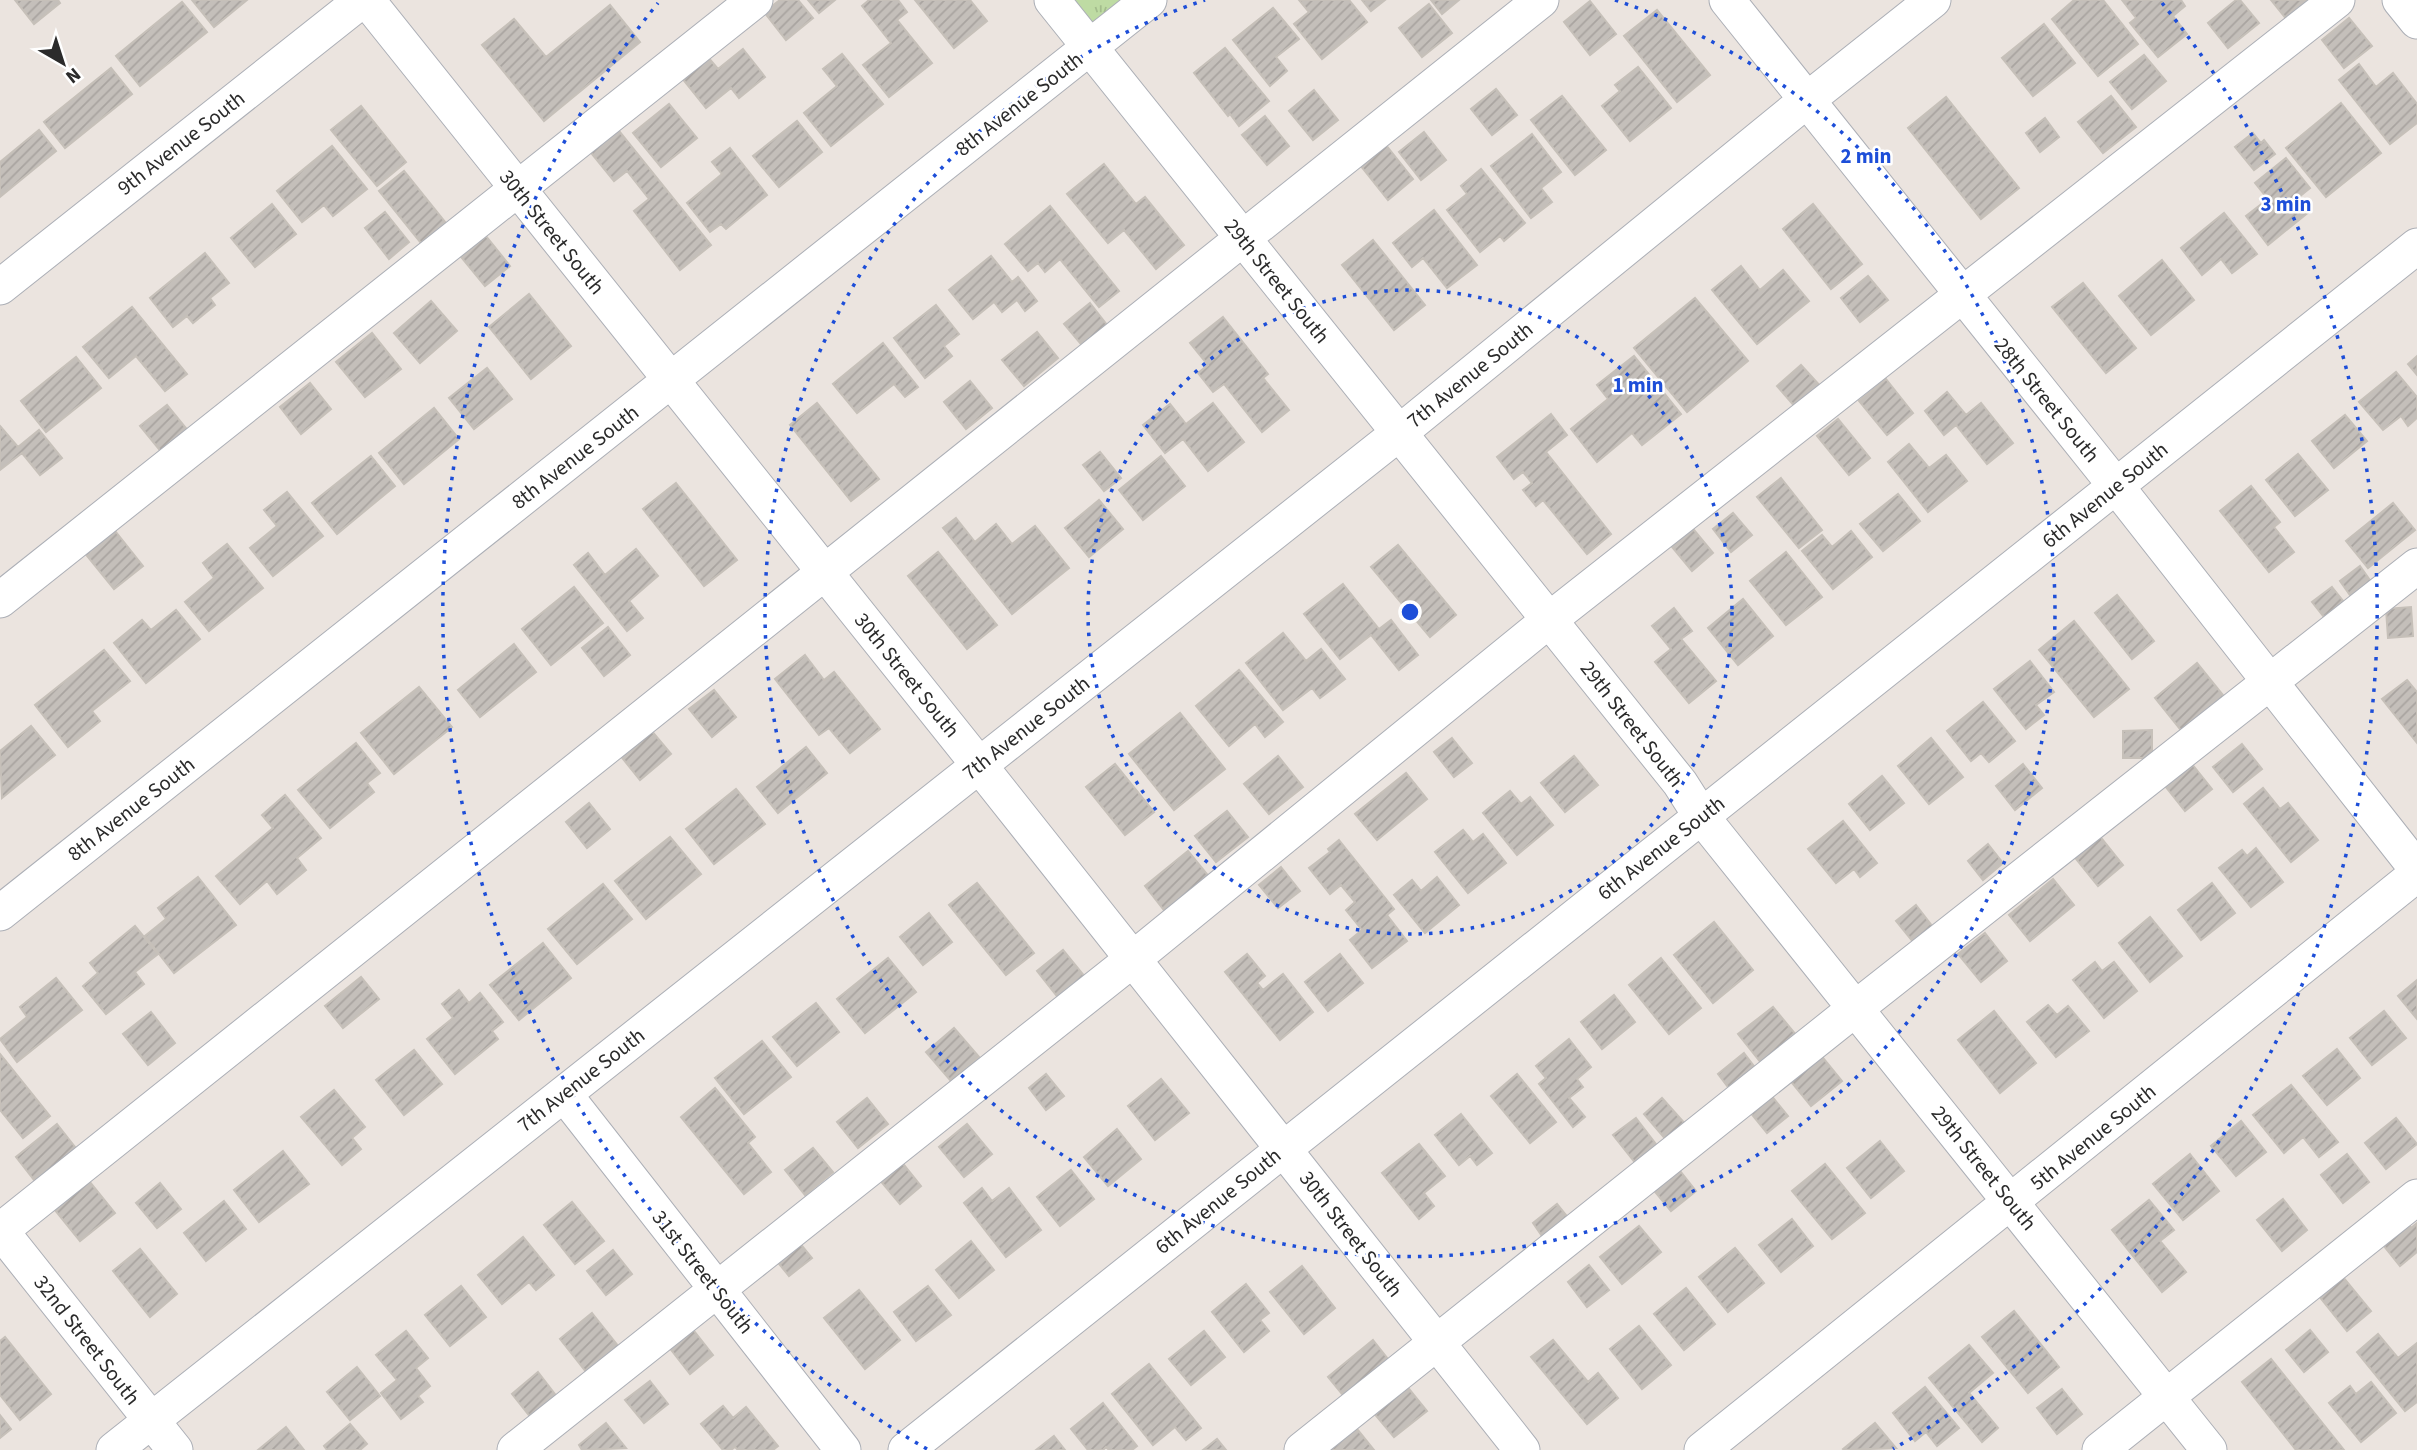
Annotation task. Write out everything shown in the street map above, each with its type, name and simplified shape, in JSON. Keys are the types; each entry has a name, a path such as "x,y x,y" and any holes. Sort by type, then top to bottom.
{"street":[{"name":"30th Street South","path":"365,0 979,765 1522,1450"},
{"name":"9th Avenue South","path":"0,287 365,0"},
{"path":"0,600 755,0"},
{"name":"29th Street South","path":"1052,0 1680,783 1701,816 2209,1450"},
{"name":"8th Avenue South","path":"0,913 1149,0"},
{"path":"0,1231 1541,0"},
{"name":"28th Street South","path":"1727,0 2116,486 2417,869"},
{"name":"7th Avenue South","path":"114,1450 1399,433 1933,0"},
{"path":"515,1450 1133,959 1549,620 2337,0"},
{"path":"2400,0 2417,21"},
{"name":"6th Avenue South","path":"906,1450 2417,246"},
{"path":"1302,1450 1856,1008 2417,566"},
{"name":"5th Avenue South","path":"1702,1450 2417,874"},
{"name":"31st Street South","path":"564,1094 843,1450"},
{"path":"2100,1450 2417,1198"},
{"name":"32nd Street South","path":"0,1231 175,1450"}],"green space":[{"path":"1052,0 1149,0 1090,47"}],"building":[{"path":"15,0 58,0 60,3 34,24"},
{"path":"192,0 247,0 214,27"},
{"path":"780,0 798,0 813,18 786,40 764,12"},
{"path":"808,0 835,0 819,13"},
{"path":"869,0 898,0 907,12 897,20 932,63 889,97 863,65 891,43 862,6"},
{"path":"915,0 970,0 987,21 954,48"},
{"path":"1299,0 1349,0 1367,22 1322,59 1294,24 1309,12"},
{"path":"1362,0 1385,0 1371,11"},
{"path":"1431,0 1459,0 1442,14"},
{"path":"2074,0 2103,0 2138,44 2098,76 2052,19"},
{"path":"2122,0 2181,0 2185,6 2173,16 2187,34 2158,57 2130,23 2136,18"},
{"path":"2236,0 2240,0 2259,23 2228,48 2208,23"},
{"path":"2271,0 2314,0 2288,21"},
{"path":"1590,1 1616,34 1590,55 1564,22"},
{"path":"182,2 207,32 140,86 116,56"},
{"path":"1429,4 1452,33 1422,57 1399,28"},
{"path":"610,5 640,42 544,121 482,45 514,19 546,57"},
{"path":"1273,8 1299,39 1276,57 1287,71 1270,86 1233,40"},
{"path":"1657,10 1710,75 1677,102 1624,36"},
{"path":"2349,18 2372,46 2344,68 2322,40"},
{"path":"2044,24 2075,63 2033,96 2002,58"},
{"path":"1225,48 1269,101 1239,126 1194,73"},
{"path":"743,49 765,77 739,98 731,88 706,108 681,77 707,56 718,69"},
{"path":"842,54 883,104 831,146 804,113 837,86 823,69"},
{"path":"2144,55 2166,81 2132,109 2110,82"},
{"path":"2359,64 2376,87 2393,73 2417,104 2417,123 2390,144 2339,80"},
{"path":"1638,67 1671,108 1630,141 1602,106 1620,91 1615,85"},
{"path":"111,68 132,94 65,148 44,122"},
{"path":"1496,89 1517,115 1492,135 1471,109"},
{"path":"1314,90 1338,120 1313,140 1289,111"},
{"path":"1562,96 1606,150 1575,175 1531,120"},
{"path":"2111,96 2136,127 2103,153 2078,122"},
{"path":"1946,97 2019,188 1981,219 1908,128"},
{"path":"2341,103 2381,153 2326,197 2286,148"},
{"path":"669,104 697,138 661,167 633,133"},
{"path":"361,106 406,162 377,186 331,130"},
{"path":"1265,116 1289,146 1267,165 1242,135"},
{"path":"2045,118 2059,137 2040,152 2026,133"},
{"path":"797,121 822,152 779,187 753,156"},
{"path":"615,126 711,245 680,270 634,211 649,199 627,171 614,181 587,148"},
{"path":"39,130 56,151 0,197 0,162"},
{"path":"1424,132 1446,160 1421,180 1399,152"},
{"path":"2253,133 2261,143 2264,140 2275,154 2254,170 2235,147"},
{"path":"1532,134 1561,172 1541,188 1552,202 1531,218 1491,166"},
{"path":"1386,145 1413,179 1388,200 1360,165"},
{"path":"332,146 367,189 333,216 324,205 302,222 277,191"},
{"path":"730,148 767,195 726,229 721,224 710,232 687,203 722,174 712,162"},
{"path":"2286,158 2310,188 2299,197 2310,211 2268,245 2246,216 2268,199 2255,183"},
{"path":"1104,164 1136,204 1145,197 1184,245 1156,269 1124,230 1108,243 1067,194"},
{"path":"1481,169 1525,223 1504,241 1500,236 1480,252 1447,210 1467,194 1461,186"},
{"path":"404,171 446,223 421,243 379,191"},
{"path":"272,204 296,234 255,267 231,238"},
{"path":"1813,204 1862,264 1831,289 1783,229"},
{"path":"1050,206 1119,291 1099,307 1060,259 1045,272 1038,263 1028,271 1005,244"},
{"path":"1434,210 1477,265 1447,288 1423,258 1412,267 1393,243"},
{"path":"385,212 409,242 389,259 365,228"},
{"path":"2224,213 2257,254 2232,273 2221,259 2202,275 2181,248"},
{"path":"486,236 510,266 485,286 461,257"},
{"path":"1373,240 1425,305 1394,330 1342,265"},
{"path":"205,253 229,283 210,298 215,305 193,323 187,316 173,327 150,298"},
{"path":"991,256 1012,282 1018,277 1037,301 1025,311 1017,300 1002,312 994,302 973,319 949,290"},
{"path":"2162,260 2194,300 2151,335 2119,296"},
{"path":"1741,266 1760,290 1783,270 1809,301 1757,344 1712,290"},
{"path":"1868,276 1888,300 1860,322 1841,298"},
{"path":"2083,283 2136,348 2106,373 2052,307"},
{"path":"529,294 571,346 531,379 489,327"},
{"path":"1695,298 1748,361 1687,412 1634,348"},
{"path":"431,301 457,331 420,363 394,333"},
{"path":"1090,303 1111,330 1086,350 1064,324"},
{"path":"936,305 959,334 944,346 952,356 925,378 894,338"},
{"path":"132,307 187,374 165,391 136,356 109,378 83,347"},
{"path":"1223,317 1268,374 1263,378 1289,410 1262,432 1224,384 1213,392 1198,373 1208,365 1190,343"},
{"path":"1037,332 1058,358 1024,386 1002,360"},
{"path":"372,333 401,369 365,397 336,362"},
{"path":"883,343 918,387 905,397 894,384 857,413 833,384"},
{"path":"1634,356 1681,414 1642,445 1632,433 1597,462 1571,429 1608,399 1597,385"},
{"path":"2417,356 2417,375 2408,364"},
{"path":"76,357 101,388 46,432 21,401"},
{"path":"1801,365 1822,388 1797,409 1777,386"},
{"path":"487,368 512,399 474,429 449,398"},
{"path":"2396,372 2417,397 2417,418 2408,426 2401,416 2383,430 2359,402"},
{"path":"1886,379 1913,413 1887,435 1859,401"},
{"path":"970,381 992,408 966,429 944,402"},
{"path":"310,383 331,409 301,434 280,407"},
{"path":"1947,392 1966,415 1981,403 2013,443 1987,464 1956,425 1944,435 1925,411"},
{"path":"817,403 879,479 851,501 790,425"},
{"path":"1213,403 1244,442 1208,471 1183,439 1165,453 1143,425 1170,404 1186,424"},
{"path":"167,405 190,433 163,454 140,426"},
{"path":"434,408 459,439 404,484 379,453"},
{"path":"1551,414 1567,435 1546,452 1611,534 1587,554 1543,500 1536,506 1523,490 1532,483 1523,472 1514,479 1497,457"},
{"path":"2345,415 2367,441 2334,468 2312,441"},
{"path":"1838,419 1870,458 1849,475 1817,436"},
{"path":"0,426 18,447 39,430 62,458 40,475 22,453 0,470"},
{"path":"1909,444 1929,468 1946,455 1967,481 1928,512 1888,462"},
{"path":"1100,452 1121,478 1104,491 1083,465"},
{"path":"2298,454 2328,490 2295,516 2266,480"},
{"path":"371,456 395,486 337,534 312,503"},
{"path":"1161,456 1185,486 1143,520 1119,490"},
{"path":"1781,478 1822,530 1799,548 1757,497"},
{"path":"676,483 737,560 704,586 643,509"},
{"path":"2251,486 2280,522 2274,527 2294,552 2269,572 2220,511"},
{"path":"287,492 323,536 273,576 250,548 277,526 264,510"},
{"path":"1898,494 1920,521 1883,551 1860,524"},
{"path":"1099,500 1123,529 1089,557 1065,528"},
{"path":"2393,503 2415,530 2368,568 2346,541"},
{"path":"1733,513 1752,535 1731,552 1713,529"},
{"path":"956,518 975,542 996,524 1012,544 1035,526 1069,568 1012,614 943,528"},
{"path":"1689,524 1713,553 1692,571 1668,542"},
{"path":"112,527 143,566 114,589 83,551"},
{"path":"1851,531 1872,557 1833,589 1802,551 1822,535 1832,547"},
{"path":"227,544 263,588 209,631 185,602 214,578 203,563"},
{"path":"1398,545 1456,615 1430,637 1371,567"},
{"path":"636,549 658,576 629,601 643,618 627,631 574,565 588,553 605,575"},
{"path":"938,552 997,625 967,649 908,576"},
{"path":"1786,552 1822,597 1786,625 1750,581"},
{"path":"2360,566 2372,583 2352,598 2340,581"},
{"path":"1343,584 1379,629 1391,620 1418,655 1399,670 1371,635 1340,659 1304,614"},
{"path":"574,587 603,623 551,665 522,629"},
{"path":"2332,587 2344,602 2324,617 2312,602"},
{"path":"2117,595 2154,641 2132,659 2095,613"},
{"path":"1743,599 1773,636 1738,665 1708,628"},
{"path":"2411,607 2413,636 2388,638 2386,609"},
{"path":"1674,608 1692,631 1681,639 1716,681 1689,703 1655,662 1671,649 1652,626"},
{"path":"176,610 200,639 146,683 114,643 142,620 151,630"},
{"path":"2074,621 2129,689 2094,717 2039,650"},
{"path":"608,627 630,655 604,676 582,648"},
{"path":"1283,633 1306,661 1321,649 1345,679 1320,698 1312,688 1283,710 1246,663"},
{"path":"514,644 536,672 480,717 458,690"},
{"path":"104,650 130,681 92,711 100,721 68,747 35,705"},
{"path":"805,655 824,680 834,672 880,729 850,753 829,728 819,735 775,679"},
{"path":"2030,661 2054,692 2036,705 2044,715 2026,729 1994,689"},
{"path":"2197,663 2227,700 2184,734 2155,698"},
{"path":"1239,670 1283,722 1265,737 1255,724 1229,746 1196,706"},
{"path":"2407,680 2417,692 2417,743 2382,699"},
{"path":"419,687 452,727 394,774 361,733"},
{"path":"714,690 736,717 712,737 689,709"},
{"path":"1983,702 2015,741 1989,762 1981,753 1971,761 1947,731"},
{"path":"1180,713 1225,769 1174,810 1129,754"},
{"path":"31,726 55,755 2,798 0,751"},
{"path":"650,729 671,754 640,780 619,754"},
{"path":"2152,730 2152,758 2123,758 2123,731"},
{"path":"1452,738 1472,763 1454,777 1434,752"},
{"path":"1931,738 1963,777 1929,804 1898,766"},
{"path":"356,743 380,773 367,783 374,792 330,828 298,790"},
{"path":"2242,744 2262,769 2233,792 2213,767"},
{"path":"806,747 827,773 778,813 757,787"},
{"path":"1278,756 1303,787 1269,814 1244,784"},
{"path":"1574,756 1598,785 1565,812 1541,783"},
{"path":"1115,764 1154,812 1125,835 1086,787"},
{"path":"2023,764 2042,788 2015,810 1996,786"},
{"path":"2192,764 2212,789 2185,811 2165,786"},
{"path":"1406,773 1427,799 1377,840 1355,814"},
{"path":"1882,776 1904,803 1870,830 1849,804"},
{"path":"2263,788 2280,809 2288,803 2318,840 2291,862 2244,804"},
{"path":"736,789 765,824 714,864 686,829"},
{"path":"1510,791 1521,804 1530,797 1553,825 1517,855 1483,813"},
{"path":"285,795 321,838 297,858 306,870 277,894 267,881 240,904 216,876 273,828 262,815"},
{"path":"589,803 610,829 587,848 566,822"},
{"path":"1227,811 1248,837 1216,862 1195,836"},
{"path":"1843,821 1877,863 1860,877 1854,869 1836,883 1808,849"},
{"path":"1463,830 1473,842 1483,834 1506,863 1468,893 1435,852"},
{"path":"2098,834 2123,865 2098,886 2072,854"},
{"path":"670,837 701,874 646,919 615,881"},
{"path":"1339,840 1394,909 1387,915 1407,941 1372,968 1350,940 1362,930 1346,910 1355,902 1341,885 1330,894 1309,868 1330,852 1328,849"},
{"path":"1988,844 2003,863 1983,880 1968,861"},
{"path":"2256,848 2283,882 2251,907 2219,868 2242,850 2247,856"},
{"path":"1188,851 1211,879 1167,914 1145,886"},
{"path":"1281,867 1300,891 1278,908 1259,885"},
{"path":"198,877 236,925 174,973 145,936 166,919 158,908"},
{"path":"1437,877 1459,905 1425,933 1394,895 1412,880 1421,891"},
{"path":"2053,879 2074,905 2030,941 2009,915"},
{"path":"977,883 1034,953 1006,975 949,905"},
{"path":"2212,883 2235,913 2201,940 2178,910"},
{"path":"603,884 632,919 577,964 548,929"},
{"path":"1916,905 1933,927 1914,943 1896,921"},
{"path":"929,913 952,942 923,965 900,937"},
{"path":"2150,917 2182,956 2150,982 2119,943"},
{"path":"1714,922 1753,970 1713,1003 1674,955"},
{"path":"135,926 158,954 135,972 144,984 106,1014 83,986 98,973 90,963"},
{"path":"1985,933 2007,961 1981,982 1958,954"},
{"path":"543,943 571,978 519,1020 490,985"},
{"path":"1063,950 1086,978 1060,1000 1037,971"},
{"path":"1247,954 1265,976 1257,983 1263,990 1283,974 1313,1012 1280,1040 1225,972"},
{"path":"1340,954 1363,983 1328,1011 1305,982"},
{"path":"888,958 916,992 865,1033 837,999"},
{"path":"1661,958 1701,1008 1669,1034 1629,985"},
{"path":"2095,962 2102,971 2114,962 2137,991 2104,1018 2073,980"},
{"path":"361,977 379,999 343,1028 325,1006"},
{"path":"56,978 82,1010 17,1062 0,1039 27,1017 20,1007"},
{"path":"2417,980 2417,1019 2398,996"},
{"path":"459,990 469,1003 480,993 503,1022 492,1031 498,1039 455,1074 427,1039 453,1018 442,1004"},
{"path":"1614,995 1635,1022 1602,1049 1581,1022"},
{"path":"816,1003 839,1032 797,1066 773,1037"},
{"path":"2048,1005 2057,1015 2068,1006 2089,1031 2056,1057 2027,1022"},
{"path":"1773,1007 1797,1036 1762,1064 1738,1034"},
{"path":"1994,1011 2036,1063 2000,1093 1958,1040"},
{"path":"2384,1011 2406,1038 2372,1065 2350,1038"},
{"path":"151,1012 175,1043 148,1065 123,1034"},
{"path":"954,1028 979,1057 951,1081 926,1052"},
{"path":"1569,1039 1591,1067 1577,1079 1583,1087 1569,1098 1585,1117 1573,1127 1539,1084 1546,1078 1536,1066"},
{"path":"762,1041 791,1077 744,1114 715,1078"},
{"path":"2337,1049 2360,1078 2327,1105 2303,1076"},
{"path":"414,1050 442,1084 404,1115 376,1080"},
{"path":"1744,1053 1757,1070 1731,1091 1718,1074"},
{"path":"1819,1053 1842,1081 1811,1106 1788,1078"},
{"path":"0,1054 50,1116 23,1138 0,1110"},
{"path":"1046,1074 1064,1096 1046,1110 1029,1088"},
{"path":"1517,1074 1556,1122 1530,1143 1491,1096"},
{"path":"1161,1079 1189,1113 1155,1140 1128,1106"},
{"path":"2291,1085 2338,1142 2319,1157 2303,1137 2284,1153 2253,1115"},
{"path":"715,1088 755,1137 748,1143 771,1172 744,1194 681,1117"},
{"path":"334,1090 365,1127 352,1138 361,1149 342,1165 301,1117"},
{"path":"1770,1094 1788,1116 1767,1133 1749,1111"},
{"path":"867,1098 888,1124 858,1148 837,1122"},
{"path":"1662,1098 1687,1126 1668,1142 1644,1114"},
{"path":"1461,1114 1492,1153 1477,1165 1470,1156 1459,1165 1435,1135"},
{"path":"1636,1118 1659,1148 1637,1165 1613,1135"},
{"path":"2396,1118 2417,1144 2386,1169 2365,1143"},
{"path":"2241,1121 2266,1152 2236,1176 2211,1146"},
{"path":"57,1124 79,1152 38,1185 16,1157"},
{"path":"967,1124 992,1154 964,1177 939,1147"},
{"path":"1117,1129 1141,1159 1108,1186 1084,1157"},
{"path":"1880,1141 1904,1171 1871,1198 1847,1168"},
{"path":"1419,1144 1445,1176 1424,1193 1434,1206 1419,1219 1382,1173"},
{"path":"813,1148 833,1172 805,1195 785,1170"},
{"path":"283,1151 309,1184 259,1222 234,1190"},
{"path":"2190,1154 2219,1191 2183,1220 2153,1184"},
{"path":"2347,1154 2369,1182 2343,1203 2321,1175"},
{"path":"900,1160 921,1186 900,1204 878,1178"},
{"path":"1825,1164 1865,1213 1832,1239 1792,1191"},
{"path":"1677,1167 1696,1191 1671,1211 1651,1187"},
{"path":"1071,1170 1094,1199 1060,1226 1037,1197"},
{"path":"89,1181 115,1213 80,1241 54,1209"},
{"path":"160,1183 181,1209 157,1228 136,1203"},
{"path":"982,1188 992,1201 1009,1188 1041,1230 1006,1257 964,1203"},
{"path":"2283,1199 2307,1230 2282,1251 2257,1220"},
{"path":"2149,1200 2174,1230 2160,1241 2186,1272 2162,1292 2112,1230"},
{"path":"224,1201 246,1229 206,1261 184,1233"},
{"path":"572,1202 604,1241 575,1264 544,1225"},
{"path":"1557,1204 1570,1220 1544,1239 1533,1223"},
{"path":"1792,1219 1813,1246 1781,1272 1759,1245"},
{"path":"2405,1219 2411,1228 2417,1223 2417,1252 2400,1266 2379,1240"},
{"path":"1639,1226 1661,1252 1622,1284 1600,1257"},
{"path":"523,1237 554,1275 536,1290 529,1282 502,1304 478,1275"},
{"path":"798,1241 812,1258 789,1276 775,1259"},
{"path":"971,1241 994,1270 959,1298 936,1270"},
{"path":"1735,1248 1764,1283 1728,1312 1699,1277"},
{"path":"140,1249 177,1294 150,1317 113,1271"},
{"path":"613,1250 632,1274 606,1295 587,1271"},
{"path":"1589,1265 1609,1290 1587,1307 1568,1282"},
{"path":"1302,1266 1335,1308 1304,1334 1270,1292"},
{"path":"2338,1271 2371,1311 2347,1331 2314,1290"},
{"path":"1246,1284 1269,1313 1260,1320 1269,1331 1244,1352 1212,1312"},
{"path":"461,1286 486,1317 450,1346 425,1315"},
{"path":"928,1286 951,1315 916,1341 894,1312"},
{"path":"1686,1288 1715,1324 1684,1350 1654,1314"},
{"path":"859,1290 900,1340 865,1369 824,1318"},
{"path":"2014,1311 2059,1367 2028,1393 1982,1337"},
{"path":"592,1313 619,1347 587,1373 560,1339"},
{"path":"1639,1326 1671,1365 1642,1389 1610,1349"},
{"path":"691,1327 713,1355 690,1374 668,1346"},
{"path":"2310,1330 2328,1352 2304,1372 2286,1350"},
{"path":"406,1331 428,1358 416,1368 430,1386 418,1396 423,1402 401,1419 381,1393 397,1380 376,1355"},
{"path":"1204,1331 1225,1357 1191,1385 1169,1359"},
{"path":"2378,1334 2398,1358 2417,1343 2417,1402 2405,1411 2357,1352"},
{"path":"5,1337 51,1394 20,1420 0,1395 0,1341"},
{"path":"1373,1340 1392,1364 1347,1400 1328,1377"},
{"path":"1553,1340 1588,1382 1598,1373 1618,1398 1587,1424 1531,1357"},
{"path":"1969,1345 1993,1373 1969,1393 1998,1428 1982,1442 1929,1378"},
{"path":"2271,1359 2344,1450 2296,1450 2242,1382"},
{"path":"1149,1364 1201,1428 1186,1440 1175,1427 1153,1445 1112,1394"},
{"path":"357,1367 380,1396 350,1420 327,1392"},
{"path":"538,1372 558,1398 532,1419 512,1394"},
{"path":"650,1381 668,1404 644,1423 625,1400"},
{"path":"2371,1382 2396,1413 2361,1442 2329,1403 2350,1386 2356,1394"},
{"path":"1405,1384 1427,1411 1394,1437 1372,1411"},
{"path":"1925,1387 1959,1428 1937,1446 1926,1432 1915,1441 1893,1413"},
{"path":"2062,1389 2082,1414 2057,1434 2037,1408"},
{"path":"1103,1403 1137,1446 1132,1450 1109,1450 1106,1447 1103,1450 1088,1450 1071,1429"},
{"path":"723,1406 733,1418 746,1407 778,1446 773,1450 738,1450 735,1447 723,1450 701,1424"},
{"path":"0,1415 11,1429 0,1438"},
{"path":"606,1423 626,1448 582,1450 579,1445"},
{"path":"1875,1423 1896,1448 1843,1449"},
{"path":"350,1424 367,1444 360,1450 327,1450 324,1446"},
{"path":"286,1427 304,1450 258,1450"},
{"path":"1357,1429 1374,1450 1330,1450"},
{"path":"1054,1436 1065,1450 1036,1450"},
{"path":"1217,1439 1226,1450 1203,1450"}]}
